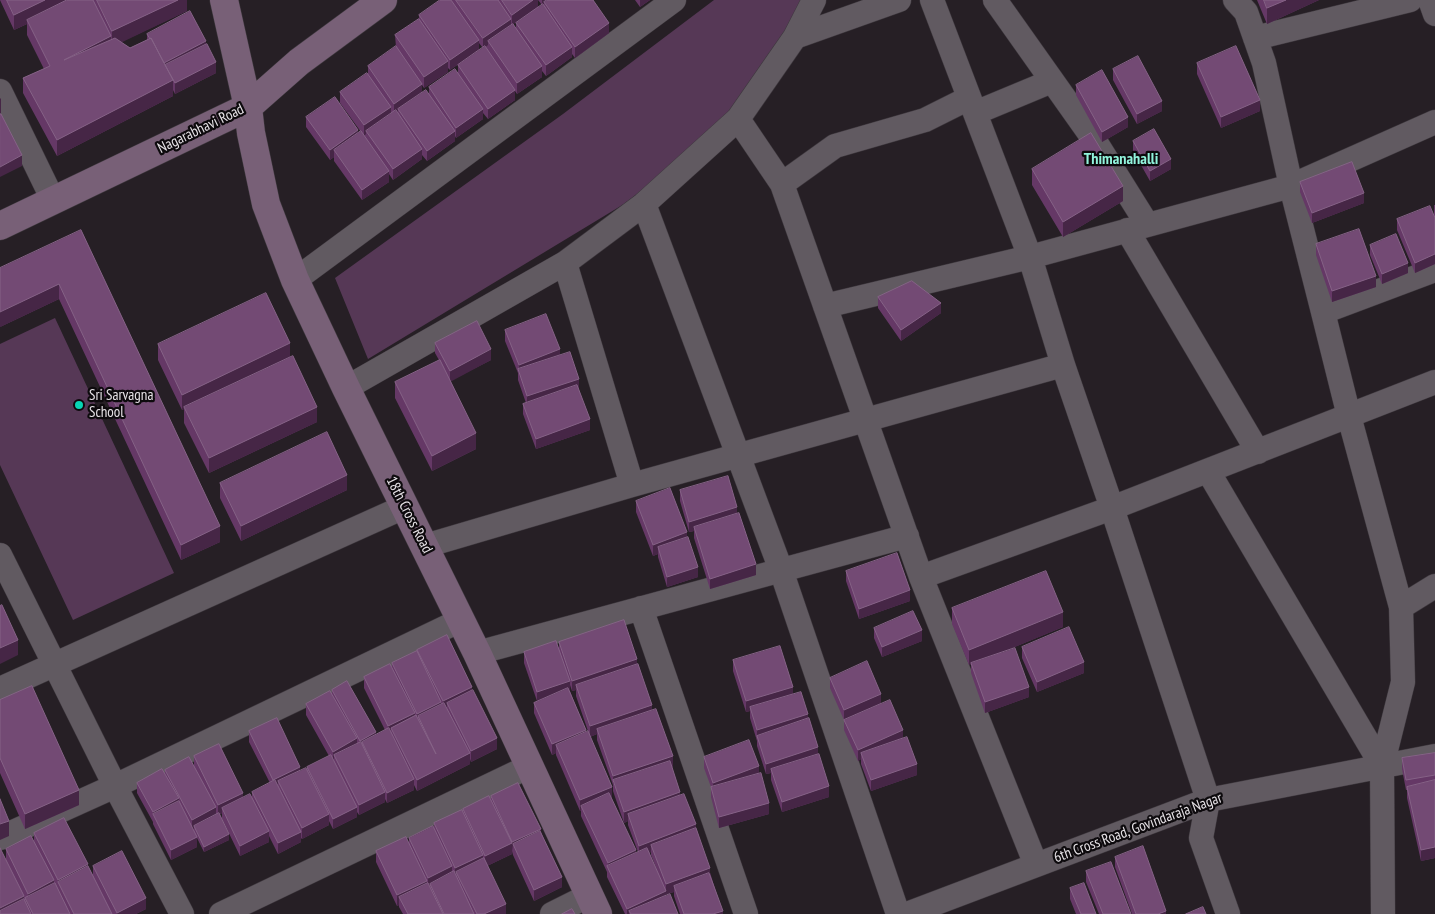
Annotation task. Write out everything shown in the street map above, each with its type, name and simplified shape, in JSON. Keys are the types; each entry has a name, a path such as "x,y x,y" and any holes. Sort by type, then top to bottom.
{"street":[{"name":"18th Cross Road","path":"224,0 248,107 251,133 266,204 294,280 477,653 594,905"},
{"name":"Nagarabhavi Road","path":"0,226 248,107 299,62 382,0"},
{"path":"294,280 674,0"},
{"path":"346,388 565,263 644,204 738,118 795,37 814,0"},
{"path":"795,37 899,0"},
{"path":"932,0 1030,257 1063,365 1208,800 1201,838 1228,914"},
{"path":"995,0 1097,144 1137,227 1258,452"},
{"path":"1235,0 1246,12 1264,63 1291,186 1349,416 1401,607 1403,682 1382,766 1383,914"},
{"path":"1255,38 1410,0"},
{"path":"1430,0 1435,14"},
{"path":"782,184 835,146 1052,81"},
{"path":"0,91 53,200"},
{"path":"738,118 782,184 921,577 1036,866"},
{"path":"825,306 1030,257 1291,186 1435,122"},
{"path":"644,204 781,570 898,914"},
{"path":"565,263 632,485"},
{"path":"1323,312 1435,270"},
{"path":"425,546 632,485 1063,365"},
{"path":"921,577 1112,508 1435,382"},
{"path":"1208,471 1382,766"},
{"path":"0,689 404,507"},
{"path":"477,653 907,536"},
{"path":"0,555 182,914"},
{"path":"1401,607 1435,586"},
{"path":"641,608 746,914"},
{"path":"0,838 116,786 461,620"},
{"name":"6th Cross Road, Govindaraja Nagar","path":"907,914 1208,800 1435,756"},
{"path":"221,914 530,766"},
{"path":"552,914 594,905"}],"shaded area":[{"path":"714,0 808,0 780,49 706,140 624,204 368,359 335,278 563,114"},
{"path":"55,318 174,573 73,620 0,465 0,344"}],"building":[{"path":"7,0 45,0 14,15"},
{"path":"67,0 93,0 111,36 64,60 115,38 130,48 151,38 173,80 57,140 23,78 50,66 27,20"},
{"path":"97,0 178,0 112,31"},
{"path":"440,0 451,0 479,40 450,60 419,15"},
{"path":"456,0 498,0 511,19 483,38"},
{"path":"502,0 533,0 512,15"},
{"path":"547,0 593,0 609,23 575,47 544,2"},
{"path":"1264,0 1286,0 1267,8"},
{"path":"543,4 572,47 546,65 516,23"},
{"path":"190,11 206,41 164,63 147,34"},
{"path":"419,19 448,61 424,77 395,35"},
{"path":"513,24 542,66 517,83 488,41"},
{"path":"207,44 216,62 175,83 165,65"},
{"path":"396,46 422,84 394,104 368,66"},
{"path":"485,46 515,90 488,109 458,65"},
{"path":"1236,46 1260,100 1221,117 1197,63"},
{"path":"1138,56 1162,101 1137,114 1113,69"},
{"path":"455,69 483,109 456,128 429,87"},
{"path":"1102,70 1128,117 1102,132 1076,85"},
{"path":"367,73 391,107 364,125 340,92"},
{"path":"426,90 455,131 427,151 398,109"},
{"path":"335,97 358,130 330,150 306,117"},
{"path":"396,110 422,149 393,169 366,131"},
{"path":"0,114 22,155 0,167"},
{"path":"1154,129 1171,159 1150,171 1133,141"},
{"path":"361,131 389,171 362,190 334,150"},
{"path":"1091,133 1123,186 1063,222 1032,169"},
{"path":"1352,162 1364,193 1312,213 1300,182"},
{"path":"1430,206 1435,218 1435,254 1415,263 1397,219"},
{"path":"1359,229 1376,276 1332,291 1316,244"},
{"path":"81,230 220,526 181,545 59,284 0,312 0,268"},
{"path":"1396,234 1408,263 1382,274 1370,245"},
{"path":"912,281 941,303 901,330 878,297"},
{"path":"266,293 290,343 182,395 158,344"},
{"path":"546,314 560,349 519,365 505,330"},
{"path":"477,321 491,349 450,371 435,343"},
{"path":"570,352 579,379 527,396 518,369"},
{"path":"293,356 317,407 209,458 184,407"},
{"path":"440,360 476,433 432,456 395,382"},
{"path":"577,385 590,419 536,439 523,404"},
{"path":"327,432 347,475 241,526 220,483"},
{"path":"728,476 737,507 689,522 680,490"},
{"path":"670,488 687,532 653,545 636,501"},
{"path":"739,513 756,564 710,579 694,527"},
{"path":"688,537 698,567 667,577 658,547"},
{"path":"897,553 910,590 859,609 846,571"},
{"path":"1046,571 1063,612 969,650 952,608"},
{"path":"2,605 18,640 0,648 0,606"},
{"path":"913,611 922,630 882,647 874,628"},
{"path":"624,620 637,659 572,681 559,642"},
{"path":"1069,627 1084,662 1037,682 1022,647"},
{"path":"447,635 472,687 443,701 417,650"},
{"path":"556,641 570,681 537,692 524,652"},
{"path":"780,646 793,687 746,701 733,660"},
{"path":"1015,648 1029,687 985,702 971,663"},
{"path":"417,651 441,702 417,714 392,663"},
{"path":"867,661 881,694 844,710 830,678"},
{"path":"390,664 415,713 388,726 364,677"},
{"path":"638,664 652,705 590,726 576,685"},
{"path":"347,681 376,732 360,741 332,690"},
{"path":"32,686 79,790 25,814 0,758 0,700"},
{"path":"568,688 586,730 552,744 534,703"},
{"path":"473,690 497,738 471,751 447,703"},
{"path":"330,691 357,738 333,752 306,704"},
{"path":"801,692 808,714 757,730 750,707"},
{"path":"890,700 903,730 858,750 844,720"},
{"path":"444,703 470,753 417,780 391,728 416,715 436,754 418,716"},
{"path":"656,709 673,756 613,776 597,729"},
{"path":"277,718 300,767 273,780 249,731"},
{"path":"809,718 818,747 766,764 757,736"},
{"path":"389,728 414,779 387,793 362,742"},
{"path":"588,731 612,787 580,800 556,745"},
{"path":"907,737 917,764 871,780 861,753"},
{"path":"749,740 759,766 713,783 704,757"},
{"path":"361,742 385,792 359,805 334,755"},
{"path":"219,744 243,793 218,805 194,756"},
{"path":"1435,753 1435,775 1406,780 1402,758"},
{"path":"819,754 829,786 782,802 771,769"},
{"path":"331,755 357,807 333,819 307,767"},
{"path":"189,757 216,807 192,820 165,770"},
{"path":"670,761 680,792 624,812 613,780"},
{"path":"306,768 329,814 302,828 278,781"},
{"path":"162,769 179,798 153,812 137,783"},
{"path":"761,773 769,803 719,817 711,787"},
{"path":"275,780 301,832 278,843 252,792"},
{"path":"1435,780 1435,847 1421,850 1407,787"},
{"path":"518,783 541,829 512,842 491,796"},
{"path":"609,793 636,850 608,863 581,806"},
{"path":"250,794 269,831 240,846 222,808"},
{"path":"684,794 696,824 639,846 628,814"},
{"path":"489,796 512,843 485,856 463,809"},
{"path":"0,799 9,821 0,824"},
{"path":"179,801 197,837 171,850 153,814"},
{"path":"462,810 483,855 455,868 434,823"},
{"path":"219,813 229,834 204,847 194,826"},
{"path":"64,818 88,864 58,880 34,833"},
{"path":"433,826 452,866 428,878 409,838"},
{"path":"696,828 710,868 666,884 651,845"},
{"path":"540,831 562,877 534,890 513,844"},
{"path":"31,836 54,880 28,894 6,849"},
{"path":"406,837 427,881 397,895 376,851"},
{"path":"1143,846 1166,911 1158,914 1136,914 1115,857"},
{"path":"0,848 24,896 0,908"},
{"path":"647,848 666,891 627,909 607,866"},
{"path":"122,851 146,898 117,913 93,866"},
{"path":"484,858 506,904 484,914 477,914 456,872"},
{"path":"1111,862 1131,914 1103,914 1086,871"},
{"path":"88,866 112,914 74,914 58,882"},
{"path":"454,871 474,914 444,914 430,884"},
{"path":"709,873 723,911 713,914 684,914 674,886"},
{"path":"55,883 70,914 33,914 25,898"},
{"path":"428,883 443,914 408,914 399,897"},
{"path":"1084,883 1096,914 1081,914 1070,888"},
{"path":"670,894 678,914 631,914 629,911"},
{"path":"24,899 31,914 0,914 0,911"},
{"path":"1203,907 1206,914 1186,914"},
{"path":"572,909 575,914 562,914"}],"place":[{"name":"Sri Sarvagna School","path":"79,405"}],"district":[{"name":"Thimanahalli","path":"1121,159"}]}
